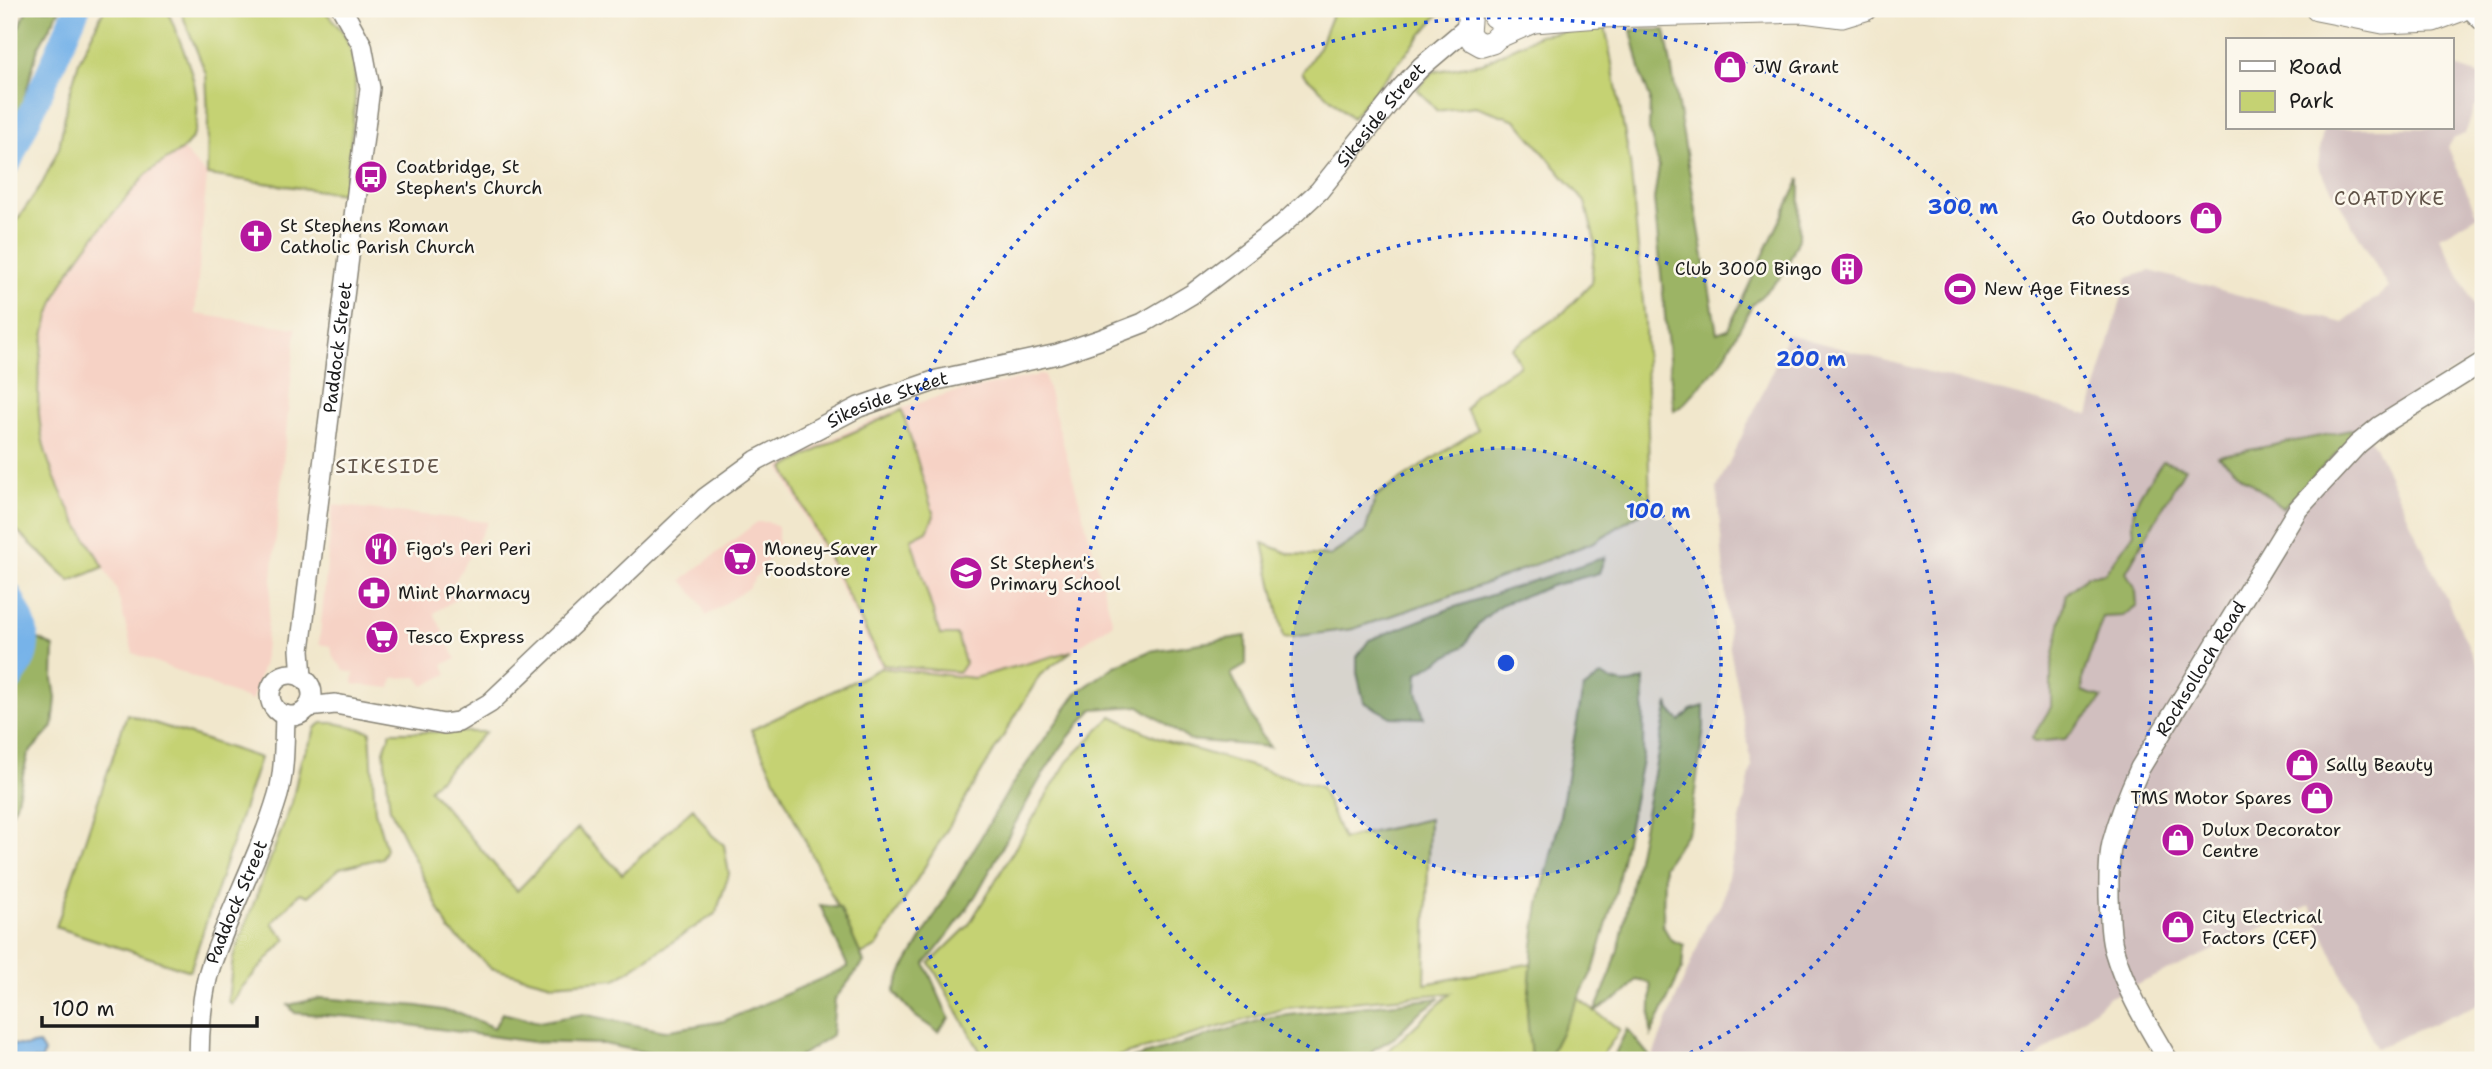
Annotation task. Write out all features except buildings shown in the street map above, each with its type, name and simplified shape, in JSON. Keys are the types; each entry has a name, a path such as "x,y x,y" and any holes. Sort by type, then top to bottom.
{"main road":[{"path":"1481,22 1600,16 1793,12 1842,16 1865,9"},
{"path":"2317,9 2367,20 2395,22 2433,20 2465,9 2483,18"},
{"path":"2395,22 2418,9"}],"street":[{"name":"Paddock Street","path":"199,1053 210,968 260,848 279,792 284,744 298,696 300,650 370,88 362,45 342,9"},
{"name":"Sikeside Street","path":"298,696 444,724 458,722 489,703 705,498 757,460 859,407 937,380 1058,354 1143,323 1175,306 1283,225 1319,191 1403,86 1434,56 1481,22"},
{"name":"Rochsolloch Road","path":"2168,1060 2126,980 2114,949 2110,926 2108,871 2112,845 2140,768 2298,509 2358,444 2380,426 2483,362"}],"shaded area":[{"path":"2454,67 2483,76 2483,103 2475,106 2465,134 2454,138 2448,147 2477,216 2440,237 2483,323 2483,333 2474,337 2474,358 2361,428 2375,446 2483,677 2483,1002 2376,1048 2310,906 2108,998 2034,1060 1651,1060 1708,921 1722,904 1752,765 1730,649 1717,488 1772,373 1787,334 2089,415 2127,278 2150,271 2343,323 2389,288 2318,166 2323,130 2454,130"},
{"path":"182,149 207,175 195,314 296,328 264,662 252,701 133,653 116,588 74,519 50,467 40,420 39,372 47,322 67,274 102,225 153,166"},
{"name":"St Stephen's Primary School","path":"1044,374 1113,623 1072,651 974,678 881,668 780,467 835,437 894,411 946,394"},
{"path":"333,505 488,522 454,583 459,597 434,613 456,659 443,664 447,674 424,686 417,677 393,678 391,688 353,684 354,673 345,671 333,657 331,646 319,644"},
{"path":"757,522 768,522 778,527 778,546 748,588 706,616 700,602 682,580"}],"green space":[{"path":"27,9 60,9 38,48 20,115 9,142 9,50"},
{"path":"104,9 167,9 194,81 197,111 196,126 189,143 145,176 105,223 69,272 49,317 39,368 38,395 44,445 62,494 104,567 70,581 9,523 9,232 43,182 59,148 68,99 79,61"},
{"path":"180,9 322,9 335,22 350,48 355,81 344,194 207,175 206,74"},
{"path":"1334,9 1443,9 1352,118 1302,73 1319,47"},
{"path":"1605,25 1630,163 1645,323 1650,507 1594,542 1479,586 1353,629 1284,638 1263,543 1290,554 1330,556 1365,532 1376,496 1478,429 1466,410 1474,395 1520,365 1512,348 1564,312 1591,284 1595,241 1585,202 1516,120 1475,106 1437,111 1417,89 1432,72 1483,63 1539,35"},
{"path":"1631,30 1665,30 1717,333 1728,329 1800,179 1799,239 1783,275 1752,305 1721,363 1683,405 1674,411 1654,199 1659,167 1649,129 1650,98"},
{"path":"902,410 934,516 927,531 911,539 940,635 957,635 965,663 959,672 883,665 784,468 836,440"},
{"path":"2361,428 2283,508 2218,456"},
{"path":"2163,461 2185,468 2126,572 2136,591 2137,605 2123,616 2103,617 2083,676 2082,691 2102,698 2065,739 2034,742 2032,738 2051,707 2051,669 2066,594 2087,576 2105,573 2134,533 2136,503"},
{"path":"1605,557 1599,573 1551,586 1500,605 1479,623 1464,646 1418,673 1417,691 1424,718 1391,717 1364,702 1357,673 1357,657 1369,640 1449,609"},
{"path":"9,631 41,640 54,647 53,679 56,698 53,727 28,754 16,804 9,818"},
{"path":"1246,636 1246,665 1231,674 1260,734 1270,747 1189,740 1139,706 1093,709 1058,752 1029,798 976,895 925,964 949,1018 938,1032 915,1016 894,992 903,970 1011,786 1078,692 1115,666 1150,651"},
{"path":"1072,651 1040,675 877,946 861,955 751,730 881,668 974,678"},
{"path":"1602,675 1622,683 1644,679 1643,755 1616,891 1594,968 1547,1060 1531,1060 1527,1013 1539,904 1558,826 1583,689"},
{"path":"1668,703 1670,710 1680,721 1691,710 1704,706 1704,727 1690,828 1664,866 1663,926 1671,940 1684,945 1682,969 1651,1035 1650,983 1636,980 1625,993 1595,1011 1611,973 1621,939"},
{"path":"127,714 260,758 190,971 56,927"},
{"path":"1112,716 1160,739 1321,787 1343,839 1429,819 1425,984 1532,963 1620,1030 1599,1060 1378,1060 1451,993 1286,1008 1105,1060 985,1060 930,963 968,926 1067,762"},
{"path":"322,723 335,723 370,731 375,811 386,849 382,858 340,868 308,896 300,893 272,923 286,939 243,986 231,1004 228,1001 233,958 292,802 301,760 315,728"},
{"path":"391,732 486,732 429,789 517,891 578,828 622,874 693,808 712,835 724,845 729,874 716,913 616,979 552,984 491,968 449,930 390,809 384,751"},
{"path":"820,905 840,908 864,962 835,999 832,1035 797,1058 683,1060 604,1044 533,1042 352,1017 295,1013 288,1005 321,998 418,1006 460,1013 494,1028 502,1013 539,1022 583,1014 664,1031 724,1021 848,967"},
{"path":"1440,998 1416,1015 1394,1038 1374,1049 1367,1060 1127,1060 1271,1017"},
{"path":"1627,1029 1651,1058 1670,1060 1612,1060"}],"water":[{"path":"9,1044 39,1044 44,1052 42,1060 9,1060"}],"waterway":[{"path":"9,162 77,9"},
{"path":"9,595 21,618 26,639 23,659 9,681"}],"place":[{"name":"JW Grant","path":"1730,67"},
{"name":"Coatbridge, St Stephen's Church","path":"371,177"},
{"name":"Go Outdoors","path":"2206,218"},
{"name":"St Stephens Roman Catholic Parish Church","path":"256,236"},
{"name":"Club 3000 Bingo","path":"1847,269"},
{"name":"New Age Fitness","path":"1960,289"},
{"name":"Figo's Peri Peri","path":"381,549"},
{"name":"Money-Saver Foodstore","path":"740,559"},
{"name":"St Stephen's Primary School","path":"966,573"},
{"name":"Mint Pharmacy","path":"374,593"},
{"name":"Tesco Express","path":"382,637"},
{"name":"Sally Beauty","path":"2302,765"},
{"name":"TMS Motor Spares","path":"2317,798"},
{"name":"Dulux Decorator Centre","path":"2178,840"},
{"name":"City Electrical Factors (CEF)","path":"2178,927"}],"district":[{"name":"COATDYKE","path":"2390,198"},
{"name":"SIKESIDE","path":"388,466"}]}
